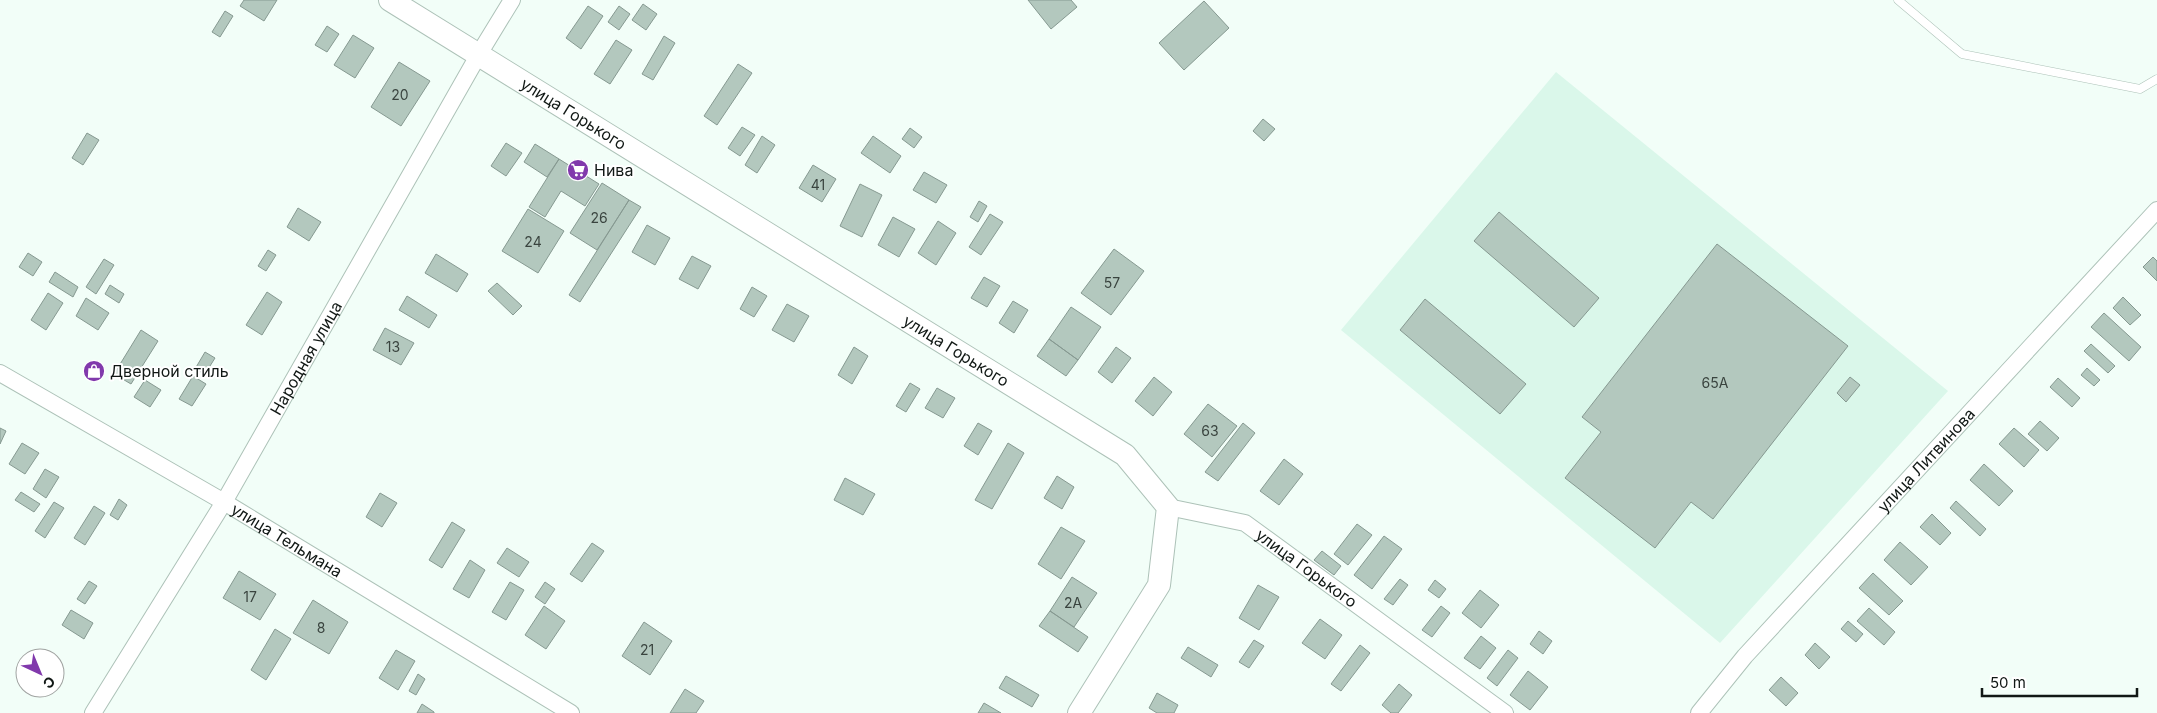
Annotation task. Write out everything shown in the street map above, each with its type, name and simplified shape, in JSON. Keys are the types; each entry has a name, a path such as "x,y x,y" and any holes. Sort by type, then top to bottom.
{"main road":[{"name":"улица Горького","path":"390,0 1125,455 1168,507"},
{"path":"1080,713 1159,585 1168,507"}],"street":[{"name":"Народная улица","path":"93,713 224,502 479,54 512,0"},
{"name":"улица Литвинова","path":"1699,713 1745,656 2157,210"},
{"name":"улица Тельмана","path":"0,373 224,502 571,713"},
{"name":"улица Горького","path":"1168,507 1245,523 1505,713"}],"lane":[{"path":"1898,0 1962,54 2140,89 2157,79"}],"shaded area":[{"path":"1556,72 1948,391 1720,643 1341,330"}],"building":[{"path":"244,0 277,0 264,21 240,6"},
{"path":"1028,0 1071,0 1077,7 1051,29"},
{"path":"1204,1 1229,28 1184,70 1159,43"},
{"path":"643,4 657,14 646,30 632,20"},
{"path":"588,6 603,16 581,49 566,38"},
{"path":"619,6 630,14 619,30 608,22"},
{"path":"225,11 233,16 220,37 212,32"},
{"path":"327,26 339,34 327,52 315,45"},
{"path":"353,35 374,48 355,78 334,65"},
{"path":"664,36 675,43 653,80 642,74"},
{"path":"616,40 632,50 610,84 594,74"},
{"path":"399,62 430,81 401,126 371,107"},
{"path":"738,64 752,73 717,125 704,116"},
{"path":"1263,119 1275,129 1264,141 1253,131"},
{"path":"742,127 755,135 740,156 728,148"},
{"path":"910,128 922,137 914,148 902,139"},
{"path":"87,133 99,140 83,165 72,158"},
{"path":"762,136 775,145 757,173 745,165"},
{"path":"873,136 901,156 890,173 861,153"},
{"path":"506,143 522,153 506,176 491,166"},
{"path":"535,144 559,159 547,177 524,162"},
{"path":"559,159 599,184 585,206 561,191 545,217 529,207"},
{"path":"813,165 836,179 822,202 799,188"},
{"path":"924,172 947,185 936,203 913,190"},
{"path":"602,183 629,200 597,250 570,233"},
{"path":"860,184 882,195 862,237 840,226"},
{"path":"629,200 641,207 580,302 569,295"},
{"path":"979,201 987,206 978,222 970,217"},
{"path":"298,208 321,222 309,241 287,227"},
{"path":"528,209 564,231 538,273 502,251"},
{"path":"1499,212 1599,298 1574,327 1474,241"},
{"path":"990,214 1003,222 981,255 969,247"},
{"path":"893,217 915,229 899,257 878,245"},
{"path":"938,221 956,233 936,265 918,253"},
{"path":"647,225 670,238 655,265 632,252"},
{"path":"1717,244 1848,346 1713,519 1691,502 1655,548 1565,478 1601,432 1582,417"},
{"path":"1114,249 1144,271 1111,315 1081,293"},
{"path":"268,250 276,255 266,271 258,266"},
{"path":"28,253 42,262 33,276 19,267"},
{"path":"436,254 468,274 457,292 425,273"},
{"path":"692,256 711,266 698,289 679,279"},
{"path":"2153,257 2157,261 2157,281 2143,267"},
{"path":"104,259 114,265 96,294 86,287"},
{"path":"55,272 78,287 73,297 49,282"},
{"path":"984,277 1000,286 987,307 971,298"},
{"path":"497,283 522,306 513,315 488,291"},
{"path":"110,285 124,294 119,303 105,294"},
{"path":"752,287 767,296 754,317 740,309"},
{"path":"267,292 282,302 262,335 246,325"},
{"path":"48,293 63,303 46,330 31,320"},
{"path":"407,296 437,315 429,328 399,310"},
{"path":"2123,297 2141,315 2130,325 2113,308"},
{"path":"86,298 109,313 98,330 76,316"},
{"path":"1425,299 1526,384 1500,414 1400,330"},
{"path":"1013,301 1028,310 1014,333 999,323"},
{"path":"787,304 809,316 794,342 772,330"},
{"path":"1071,307 1101,327 1078,360 1049,339"},
{"path":"2104,313 2141,347 2129,361 2091,327"},
{"path":"385,328 414,343 401,365 373,350"},
{"path":"141,330 158,341 131,384 114,374"},
{"path":"1049,339 1078,360 1066,376 1037,356"},
{"path":"2091,344 2115,366 2108,373 2084,351"},
{"path":"854,347 868,356 852,384 838,375"},
{"path":"1116,347 1131,358 1112,383 1098,372"},
{"path":"205,352 215,358 205,374 195,369"},
{"path":"2087,368 2100,380 2094,386 2081,375"},
{"path":"193,376 206,384 192,406 179,399"},
{"path":"1154,377 1172,392 1153,416 1135,401"},
{"path":"1850,377 1860,385 1846,402 1837,393"},
{"path":"2058,378 2080,398 2072,407 2050,387"},
{"path":"145,380 161,390 150,407 134,397"},
{"path":"910,383 920,389 906,412 896,406"},
{"path":"937,388 955,398 943,418 925,408"},
{"path":"1208,404 1237,426 1212,457 1184,434"},
{"path":"2040,421 2059,438 2047,451 2028,434"},
{"path":"978,423 992,431 978,455 964,446"},
{"path":"1243,423 1255,433 1218,481 1205,472"},
{"path":"0,428 6,431 0,444"},
{"path":"2014,428 2039,450 2024,467 1999,444"},
{"path":"22,443 39,453 25,474 9,464"},
{"path":"1008,443 1024,453 992,509 975,500"},
{"path":"1284,459 1303,474 1279,505 1260,491"},
{"path":"1984,464 2013,491 1999,506 1970,480"},
{"path":"45,469 59,477 46,498 33,489"},
{"path":"1057,476 1074,487 1062,509 1044,498"},
{"path":"845,478 875,494 863,515 834,500"},
{"path":"21,492 40,504 34,512 15,500"},
{"path":"380,493 397,503 382,527 366,517"},
{"path":"119,499 127,505 118,520 110,515"},
{"path":"1956,501 1986,529 1980,536 1950,508"},
{"path":"54,502 64,508 45,538 35,531"},
{"path":"94,506 105,513 85,545 74,538"},
{"path":"1932,514 1951,533 1940,545 1920,527"},
{"path":"452,522 465,530 442,568 429,560"},
{"path":"1357,524 1372,535 1348,565 1334,554"},
{"path":"1061,527 1085,541 1061,579 1038,564"},
{"path":"1384,536 1402,549 1372,589 1354,575"},
{"path":"1900,542 1928,567 1911,585 1884,560"},
{"path":"592,543 604,551 582,582 570,574"},
{"path":"507,548 529,562 519,577 497,563"},
{"path":"1322,551 1341,566 1334,575 1314,560"},
{"path":"470,560 485,570 469,598 453,589"},
{"path":"239,571 276,594 260,620 223,598"},
{"path":"1873,573 1903,601 1889,615 1859,588"},
{"path":"1072,577 1097,593 1074,627 1050,611"},
{"path":"1400,579 1408,585 1393,605 1384,599"},
{"path":"1435,580 1446,589 1439,598 1428,590"},
{"path":"89,581 97,586 85,604 77,599"},
{"path":"510,582 524,590 506,620 492,612"},
{"path":"545,582 555,589 545,604 535,597"},
{"path":"1258,585 1279,597 1259,630 1239,618"},
{"path":"1480,590 1499,605 1481,628 1462,613"},
{"path":"313,600 348,622 329,654 293,633"},
{"path":"544,606 565,621 546,649 525,635"},
{"path":"1441,606 1450,613 1432,637 1422,630"},
{"path":"1869,608 1895,632 1884,645 1857,621"},
{"path":"71,610 93,623 84,639 62,625"},
{"path":"1050,611 1088,637 1078,652 1039,626"},
{"path":"1320,619 1342,635 1325,659 1302,643"},
{"path":"1848,621 1863,634 1856,642 1841,629"},
{"path":"644,622 672,641 650,675 622,656"},
{"path":"275,629 291,639 266,680 251,670"},
{"path":"1539,631 1552,641 1543,654 1530,644"},
{"path":"1481,636 1496,648 1480,669 1464,658"},
{"path":"1254,640 1264,646 1249,668 1239,662"},
{"path":"1815,643 1830,657 1819,669 1805,655"},
{"path":"1360,645 1370,653 1341,691 1331,684"},
{"path":"1188,647 1218,665 1211,677 1181,658"},
{"path":"396,650 415,661 398,690 379,678"},
{"path":"1508,650 1518,658 1497,686 1487,678"},
{"path":"1528,671 1548,687 1530,710 1510,695"},
{"path":"418,674 425,679 416,695 409,691"},
{"path":"1006,676 1039,695 1032,707 999,688"},
{"path":"1781,677 1798,693 1786,706 1769,690"},
{"path":"1399,684 1412,695 1398,713 1391,713 1382,705"},
{"path":"685,689 704,701 696,713 670,713"},
{"path":"1157,693 1178,705 1174,713 1157,713 1149,708"},
{"path":"984,703 1001,713 978,713"},
{"path":"422,704 434,712 434,713 417,713"}],"place":[{"name":"Нива","path":"578,170"},
{"name":"Дверной стиль","path":"94,371"}]}
